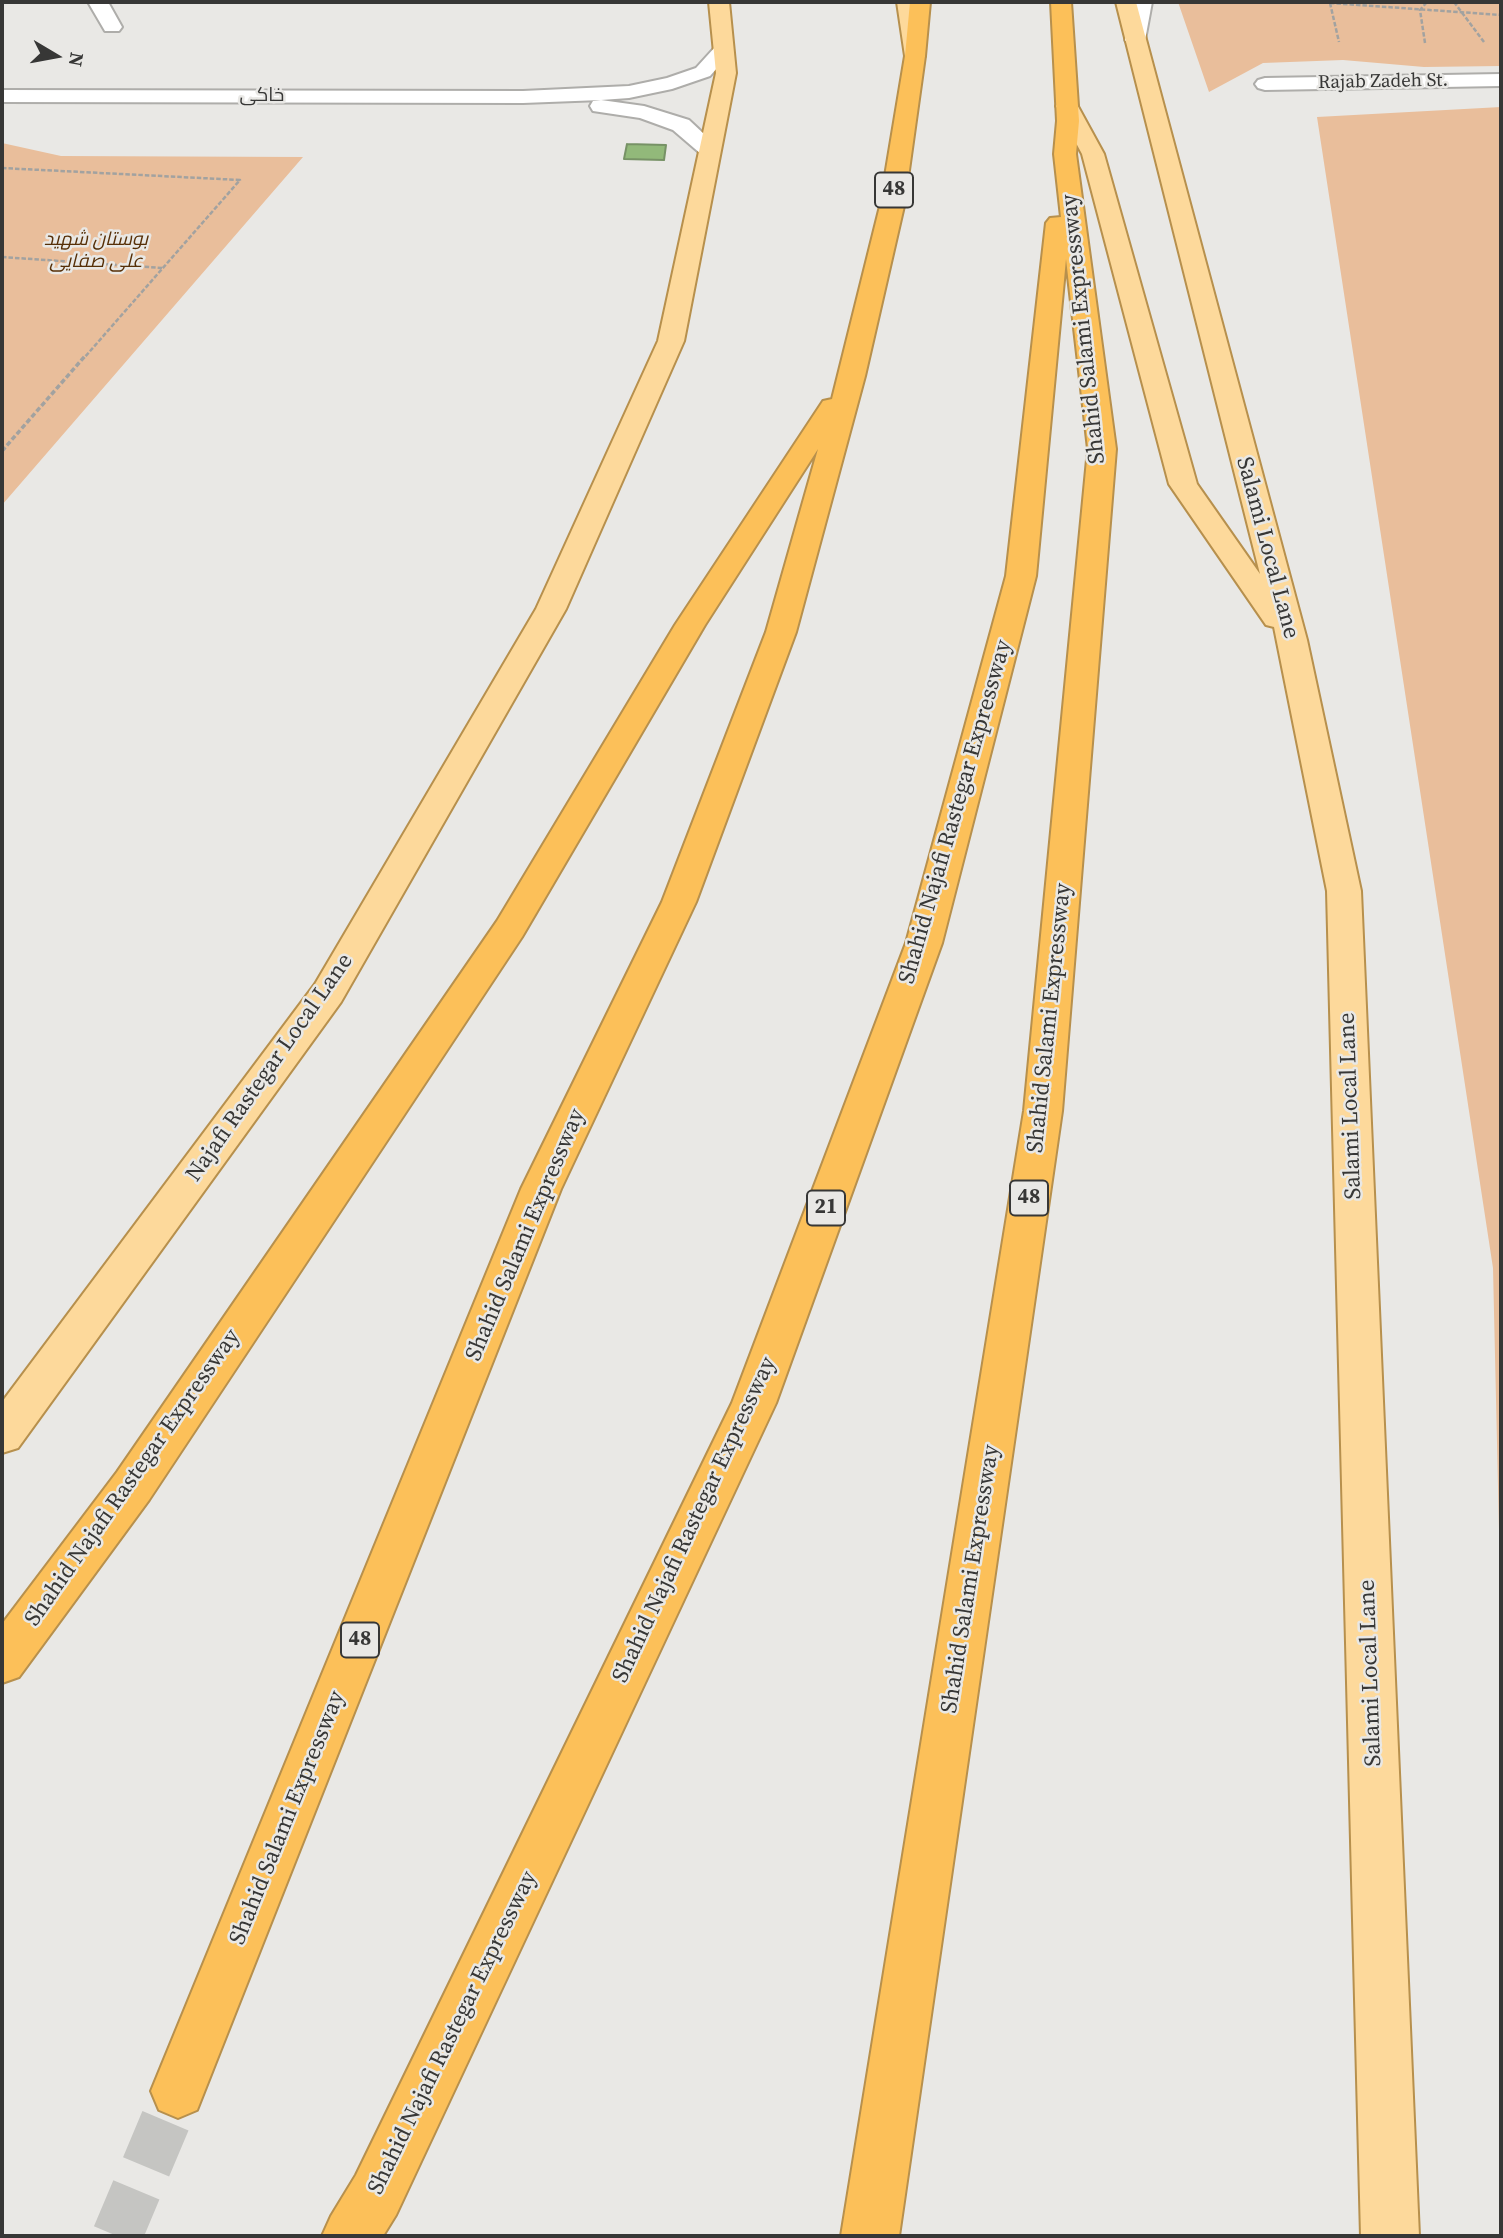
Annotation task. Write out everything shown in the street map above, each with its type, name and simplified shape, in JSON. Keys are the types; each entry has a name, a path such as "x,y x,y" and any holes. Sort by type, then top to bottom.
{"highway":[{"name":"Shahid Salami Expressway","path":"178,2091 541,1189 679,902 780,632 852,376 892,206 915,56 920,2"},
{"name":"Shahid Salami Expressway","path":"870,2236 1043,1111 1102,449 1065,154 1067,106 1061,2"},
{"name":"Shahid Najafi Rastegar Expressway","path":"364,2216 754,1403 924,943 1021,576 1065,154"},
{"name":"Shahid Najafi Rastegar Expressway","path":"2,1661 133,1486 510,929 690,625 852,376"}],"main road":[{"name":"Najafi Rastegar Local Lane","path":"2,1435 328,993 551,609 671,341 726,73 719,2"},
{"path":"907,2 915,56"},
{"name":"Salami Local Lane","path":"1126,2 1292,640 1344,891 1390,2236"},
{"path":"1067,106 1093,154 1183,484 1292,640"}],"street":[{"path":"98,2 111,27"},
{"path":"1135,40 1142,2"},
{"path":"523,97 629,92 672,83 703,72 723,50"},
{"name":"Rajab Zadeh St.","path":"1265,85 1501,80"},
{"name":"خاکی","path":"2,96 523,97"},
{"path":"523,97 645,112 681,125 709,149"}],"path":[{"path":"1340,49 1331,2 1501,15"},
{"path":"1385,7 1386,2"},
{"path":"1427,2 1420,10 1424,42 1432,50"},
{"path":"1454,2 1486,45"},
{"path":"2,168 240,180 2,451"},
{"path":"2,257 163,268"}],"green space":[{"path":"1178,2 1501,2 1501,66 1424,67 1343,60 1263,63 1209,92"},
{"path":"1501,107 1501,1618 1493,1268 1317,117"},
{"name":"بوستان شهید علی صفایی","path":"2,143 61,156 303,157 2,505"}],"shaded area":[{"path":"627,144 666,145 664,160 624,159"}],"tunnel":[{"path":"117,2236 178,2091"}]}
